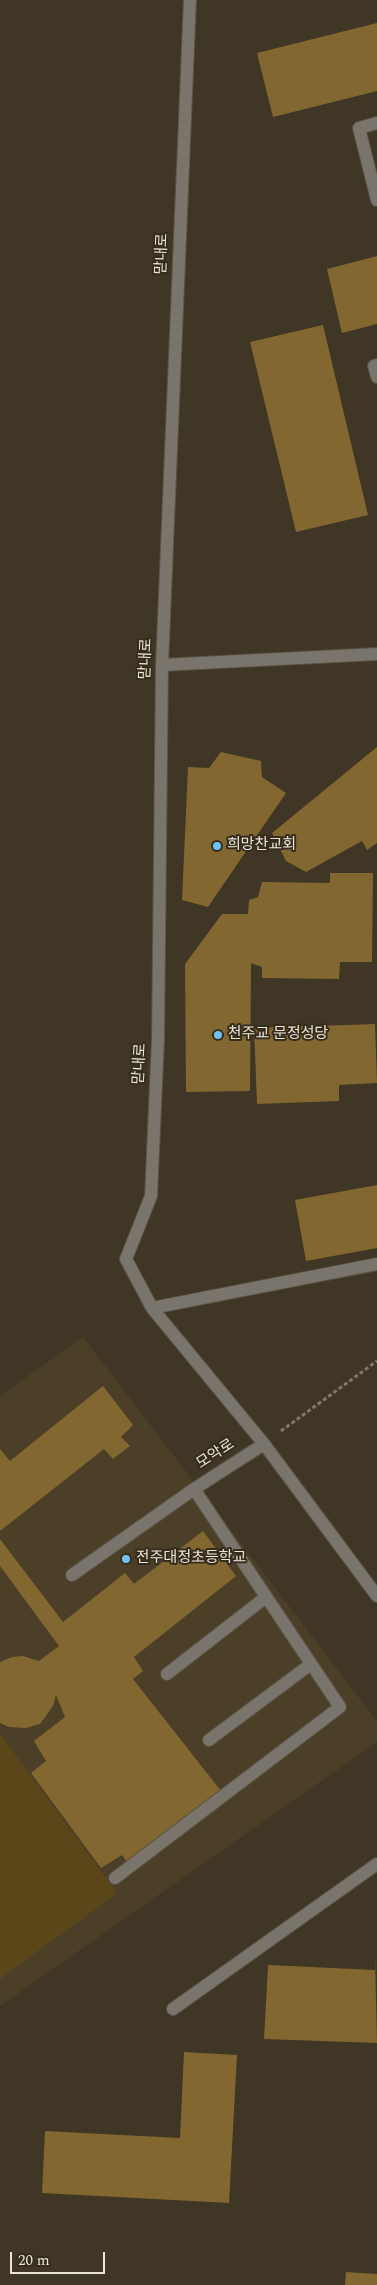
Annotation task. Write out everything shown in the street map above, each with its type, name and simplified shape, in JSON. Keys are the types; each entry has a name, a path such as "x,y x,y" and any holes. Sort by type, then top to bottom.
{"street":[{"name":"맏내로","path":"190,0 162,665 158,1040 151,1196 126,1259 152,1308 264,1444 377,1596"},
{"path":"377,124 359,128 377,200"},
{"path":"377,365 374,366 377,377"},
{"path":"162,665 377,654"},
{"path":"152,1308 377,1264"},
{"name":"모악로","path":"72,1575 194,1489 264,1444"},
{"path":"115,1878 340,1707 194,1489"},
{"path":"167,1674 266,1597"},
{"path":"208,1740 311,1664"},
{"path":"173,2009 377,1864"}],"path":[{"path":"264,1444 377,1361"}],"shaded area":[{"name":"전주대정초등학교","path":"83,1337 377,1721 377,1742 0,2006 0,1396"},
{"path":"0,1734 117,1893 0,1979"}],"building":[{"path":"377,23 377,91 273,117 257,53"},
{"path":"377,256 377,324 342,333 327,269"},
{"path":"323,325 368,515 296,532 250,342"},
{"path":"377,747 377,843 367,850 362,841 306,872 286,861 272,833"},
{"name":"희망찬교회","path":"221,752 261,761 262,777 286,793 208,907 182,900 188,767 209,768"},
{"name":"천주교 문정성당","path":"330,873 373,873 372,962 340,962 339,979 262,978 262,967 251,963 250,1091 186,1092 185,964 222,914 248,914 249,900 258,897 262,882 330,883"},
{"path":"375,1024 377,1083 339,1085 339,1101 257,1104 254,1028"},
{"path":"377,1185 377,1248 306,1261 295,1200"},
{"path":"103,1386 133,1425 121,1437 130,1446 113,1459 104,1449 0,1531 0,1449 10,1461"},
{"path":"203,1531 236,1576 134,1657 143,1671 133,1679 221,1791 127,1862 122,1855 101,1868 31,1773 46,1761 34,1741 65,1717 56,1695 53,1706 40,1724 26,1728 9,1727 0,1723 0,1662 12,1657 23,1656 39,1661 59,1646 0,1566 0,1539 63,1622 125,1573 134,1584"},
{"path":"375,1956 377,2043 264,2039 268,1965 375,1970"},
{"path":"184,2052 237,2055 229,2203 42,2193 45,2131 180,2138"},
{"path":"346,2272 377,2274 377,2285 345,2285"}],"place":[{"name":"희망찬교회","path":"217,846"},
{"name":"천주교 문정성당","path":"218,1035"},
{"name":"전주대정초등학교","path":"126,1559"}]}
